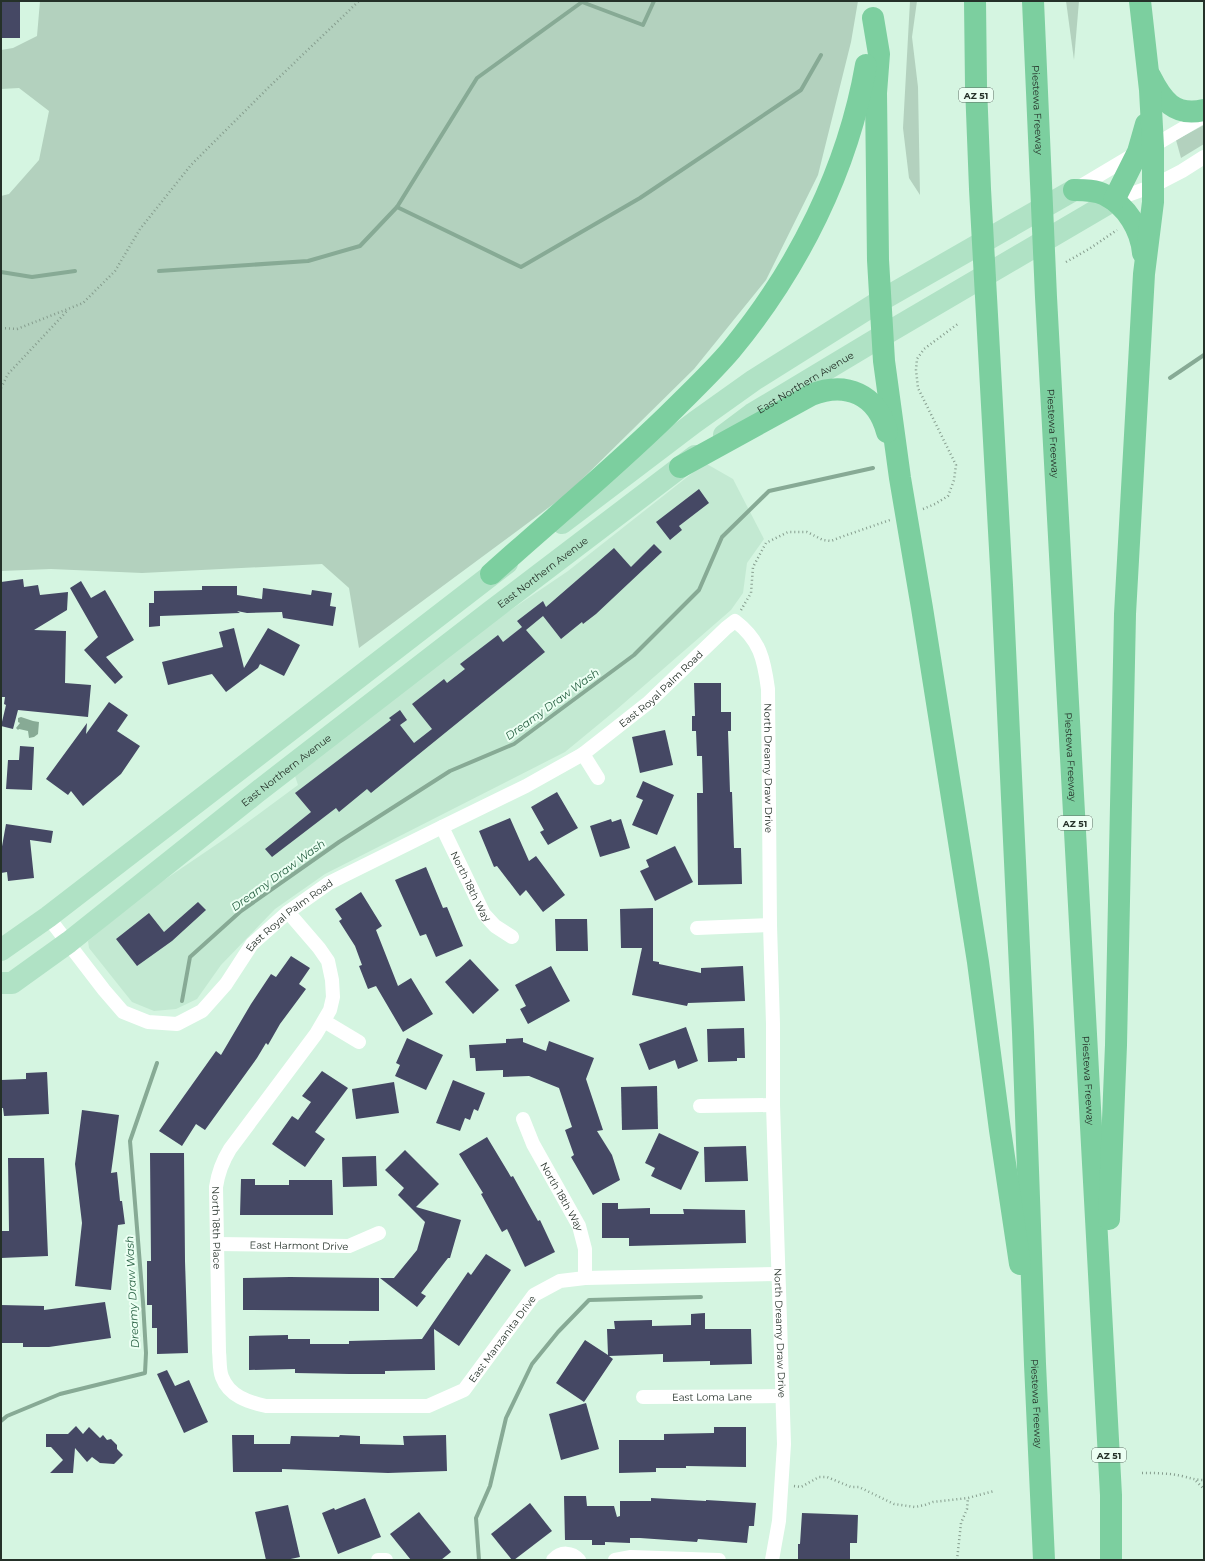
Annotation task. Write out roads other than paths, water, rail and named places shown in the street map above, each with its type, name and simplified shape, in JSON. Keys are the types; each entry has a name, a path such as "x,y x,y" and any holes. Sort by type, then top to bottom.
{"highway":[{"name":"Piestewa Freeway","path":"975,1 976,86 980,189 1003,593 1024,1032 1035,1364 1041,1468 1044,1560"},
{"name":"Piestewa Freeway","path":"1033,1 1046,296 1104,1350 1111,1495 1111,1560"},
{"path":"1140,1 1149,81 1145,149 1153,186 1151,222 1143,282"},
{"path":"875,9 879,54 876,94 877,252 882,336 900,478 924,616 976,954 1001,1138 1035,1364"},
{"path":"492,574 555,516 626,456 708,375 731,350 779,285 806,239 846,145 861,91 875,9"},
{"path":"1149,81 1171,106 1186,112 1204,110"},
{"path":"1114,200 1145,149"},
{"path":"1074,190 1094,191 1104,194 1114,200 1131,219 1139,233 1143,248 1143,282 1125,614 1116,1045 1104,1350"},
{"path":"680,467 810,395 820,391 839,389 849,390 862,395 878,409 886,426 900,478"}],"main road":[{"path":"1,950 48,917 492,574 748,384 880,301 1074,190"},
{"name":"East Northern Avenue","path":"1,983 12,984 69,942 256,793 680,467 752,414 1114,200"}],"street":[{"path":"1074,190 1204,116"},
{"path":"1114,200 1153,186 1204,158"},
{"name":"East Royal Palm Road","path":"48,917 69,942 104,990 123,1012 148,1022 177,1024 202,1011 226,984 252,944 288,912 329,883 526,786 583,754 648,703 735,621"},
{"name":"North Dreamy Draw Drive","path":"735,621 747,630 761,651 768,689 773,1105 777,1274 784,1444 779,1522 772,1560"},
{"path":"583,754 598,778"},
{"name":"North 18th Way","path":"442,827 484,914 495,926 512,937"},
{"name":"North 18th Place","path":"233,1393 222,1377 219,1352 216,1244 216,1188 218,1173 223,1160 324,1021 330,1010 333,997 332,980 328,962 319,948 288,912"},
{"path":"697,928 770,926"},
{"path":"324,1021 359,1042"},
{"path":"700,1106 773,1105"},
{"name":"North 18th Way","path":"523,1119 533,1144 579,1226 584,1248 584,1278"},
{"name":"East Harmont Drive","path":"216,1244 349,1246 379,1232"},
{"name":"East Manzanita Drive","path":"233,1393 250,1402 266,1406 428,1406 464,1390 534,1295 560,1281 584,1278 777,1274"},
{"name":"East Loma Lane","path":"643,1397 782,1396"},
{"path":"553,1560 561,1554 568,1554 574,1555 579,1560"},
{"path":"615,1560 631,1557 719,1560"},
{"path":"378,1560 386,1560"}],"waterway":[{"path":"159,271 308,261 360,246 397,207 477,78 582,2 643,25 654,1"},
{"path":"397,207 521,267 640,198 801,90 821,55"},
{"path":"1,272 32,277 75,271"},
{"name":"Dreamy Draw Wash","path":"1170,378 1204,355"},
{"name":"Dreamy Draw Wash","path":"182,1001 190,957 241,911 339,842 450,771 514,744 634,655 699,590 722,537 769,491 873,468"},
{"name":"Dreamy Draw Wash","path":"1,1421 7,1416 60,1394 145,1373 146,1353 143,1302 130,1141 157,1063"},
{"path":"479,1560 476,1518 490,1486 506,1418 532,1364 558,1332 589,1300 701,1297"}]}
